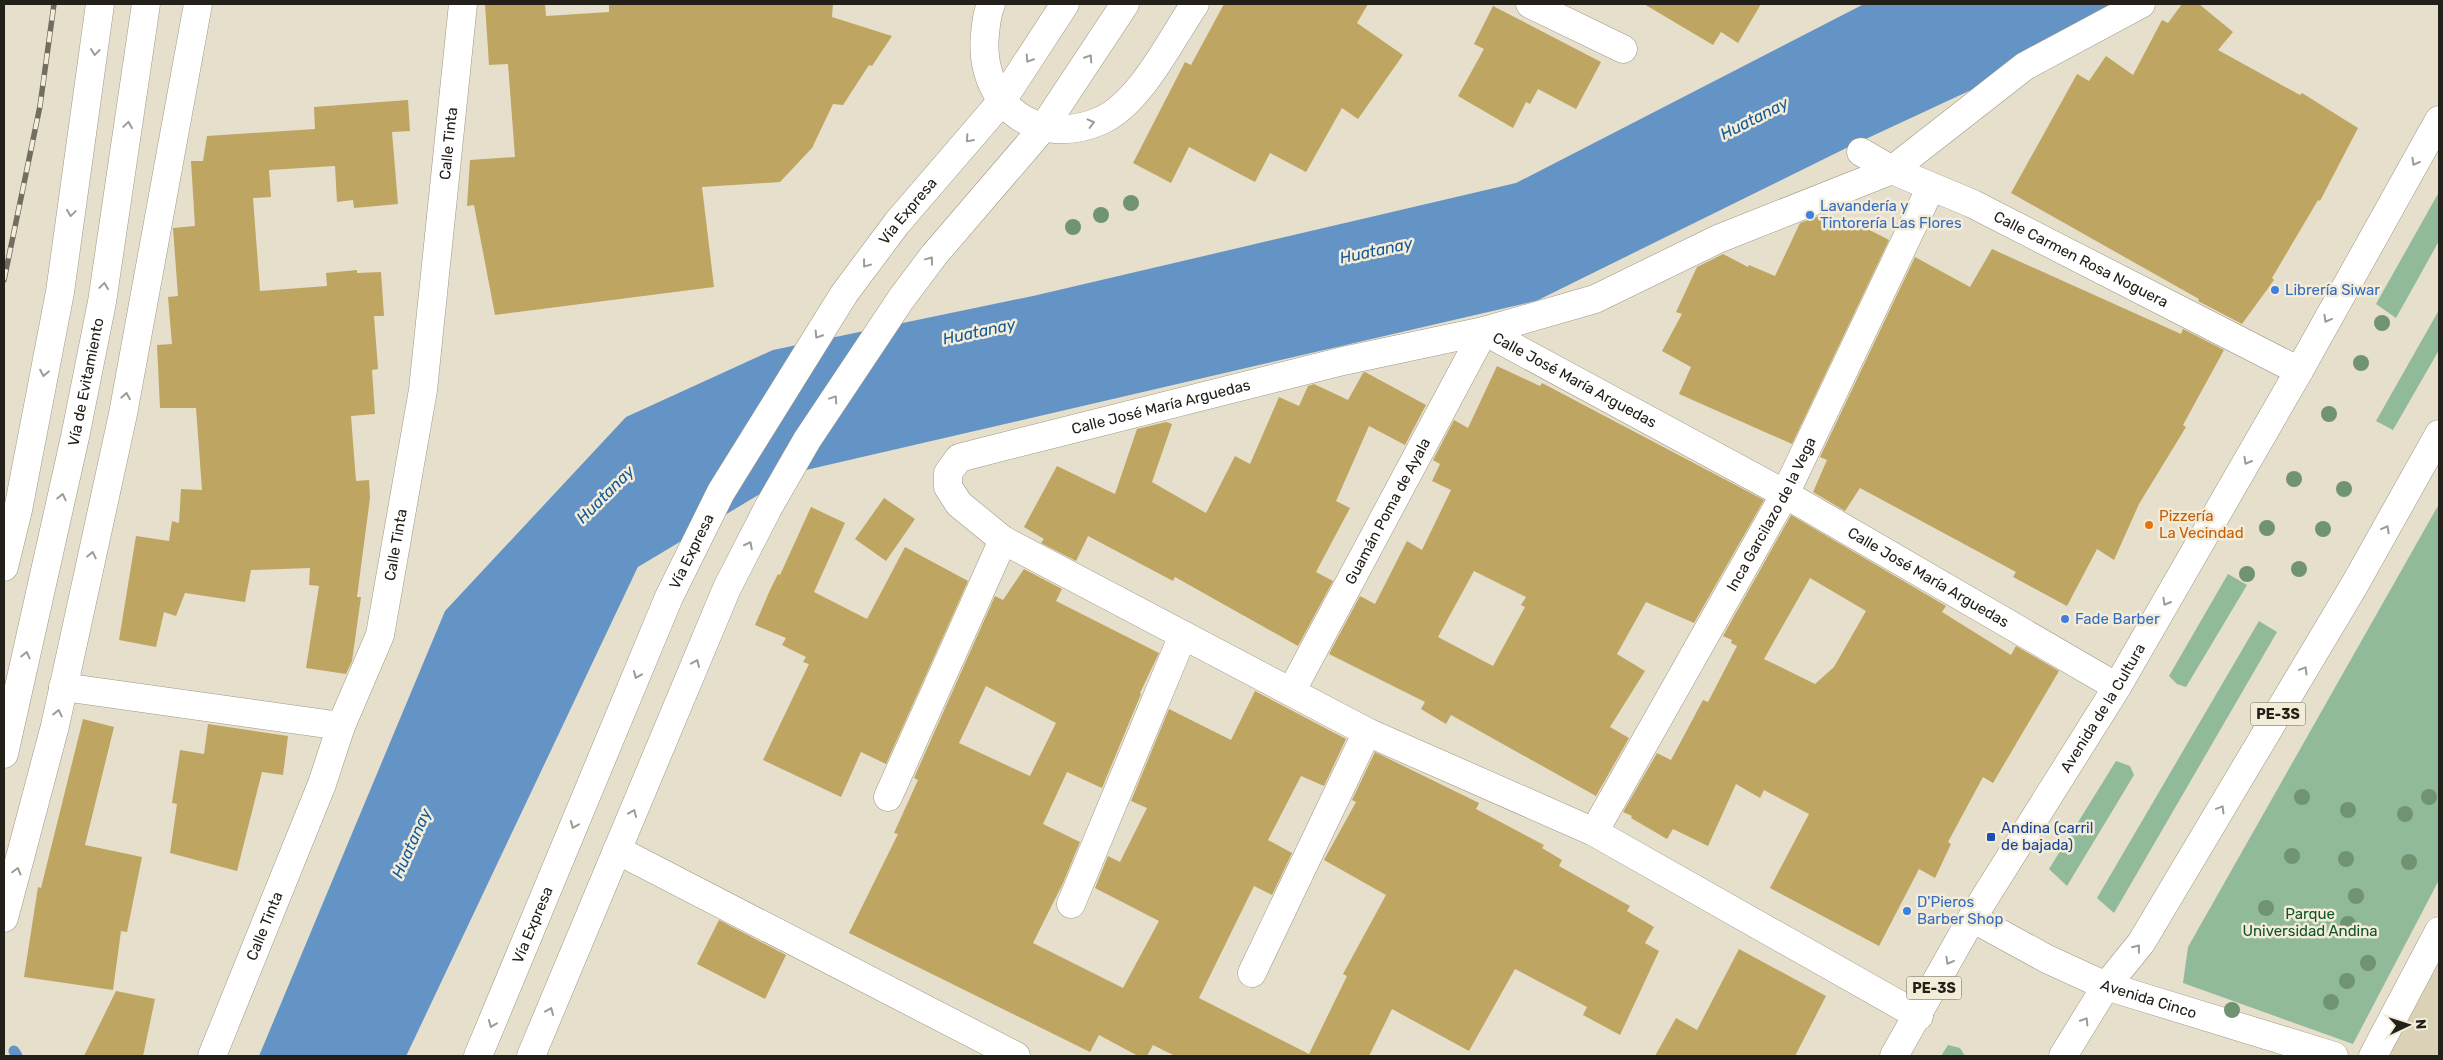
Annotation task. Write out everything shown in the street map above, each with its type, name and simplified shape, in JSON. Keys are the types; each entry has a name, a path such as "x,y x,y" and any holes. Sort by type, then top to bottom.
{"main road":[{"path":"4,567 18,510 60,292 100,4"},
{"name":"Vía de Evitamiento","path":"4,754 75,437 102,302 146,4"},
{"path":"4,918 48,755 123,414 198,4"},
{"name":"Calle Tinta","path":"212,1056 322,784 341,726 380,635 423,390 463,4"},
{"path":"991,4 987,12 984,47 988,75 1001,102 1019,118 1043,128 1065,129 1100,121 1130,99 1154,69 1195,4"},
{"name":"Vía Expresa","path":"478,1056 669,597 721,492 844,294 896,223 1001,102 1065,4"},
{"path":"531,1056 727,588 768,508 807,440 901,299 934,255 1043,128 1125,4"},
{"path":"1530,4 1623,49"},
{"path":"1484,331 1595,299 1718,239 1892,170 2025,66 2141,4"},
{"name":"Avenida de la Cultura","path":"1894,1056 1972,918 2117,687 2299,371 2439,120"},
{"name":"Calle Carmen Rosa Noguera","path":"1861,152 1892,170 1931,188 1973,204 2299,371"},
{"name":"Inca Garcilazo de la Vega","path":"1594,832 1785,494 1931,188"},
{"name":"Calle José María Arguedas","path":"1918,1016 1594,832 1367,732 1003,540 958,504 948,487 948,473 959,458 1343,361 1484,331 1785,494 2117,687"},
{"name":"Guamán Poma de Ayala","path":"1291,692 1484,331"},
{"name":"PE-3S","path":"2063,1056 2106,986 2141,944 2356,584 2439,434"},
{"path":"888,797 1003,540"},
{"path":"1071,904 1183,635"},
{"path":"63,687 341,726"},
{"path":"1252,974 1367,732"},
{"path":"617,850 1016,1056"},
{"name":"Avenida Cinco","path":"1972,918 2047,959 2106,986 2334,1056"},
{"path":"2373,1056 2439,932"}],"shaded area":[{"path":"2439,952 2439,1056 2384,1056"}],"green space":[{"path":"2439,192 2439,241 2396,318 2376,304"},
{"path":"2439,310 2439,350 2393,430 2376,421"},
{"name":"Parque Universidad Andina","path":"2439,504 2439,880 2353,1044 2183,983 2188,947"},
{"path":"2228,574 2247,585 2186,687 2177,684 2169,676"},
{"path":"2259,621 2277,632 2114,913 2097,898"},
{"path":"2116,761 2130,766 2134,775 2067,886 2049,869"},
{"path":"1948,1045 1960,1048 1965,1056 1941,1056"}],"water":[{"name":"Huatanay","path":"1864,4 2074,4 1827,119 1525,268 783,440 611,543 368,1056 259,1056 445,611 626,417 773,350 1033,296 1516,183"}],"building":[{"path":"485,4 545,4 546,16 609,12 609,4 833,4 832,17 892,36 872,66 869,65 843,105 833,104 812,148 780,182 702,187 714,287 495,315 474,205 467,206 470,160 515,157 508,64 489,65"},
{"path":"1224,4 1368,4 1357,23 1403,55 1358,119 1342,108 1306,172 1270,153 1255,182 1189,147 1171,183 1133,163 1185,62 1191,65"},
{"path":"1644,4 1761,4 1738,43 1721,32 1713,45"},
{"path":"2182,4 2199,4 2233,32 2218,50 2300,95 2302,93 2358,128 2320,201 2318,200 2272,278 2274,280 2242,324 2198,301 2199,299 2011,193 2077,74 2089,81 2106,56 2133,75 2162,20 2168,23"},
{"path":"1493,6 1601,62 1576,109 1538,89 1530,104 1526,102 1513,128 1458,96 1484,49 1474,44"},
{"path":"408,100 410,131 392,132 398,204 354,208 353,200 337,202 335,166 269,170 271,197 253,198 260,291 327,286 326,273 357,270 357,273 381,272 384,316 374,316 378,369 372,370 375,414 351,416 356,481 369,480 370,498 357,597 361,597 352,661 346,674 306,668 319,586 309,585 310,568 251,570 245,602 185,593 176,616 164,612 156,647 119,640 136,536 169,541 172,521 179,523 181,489 202,490 196,408 160,408 157,345 172,344 168,297 178,296 173,228 195,226 191,161 203,161 207,136 315,129 314,107"},
{"path":"1824,214 1850,226 1852,221 1889,240 1792,444 1679,394 1691,367 1662,351 1682,314 1676,312 1697,267 1723,254 1748,267 1749,265 1775,276 1800,223"},
{"path":"1992,249 2181,334 2183,329 2224,350 2183,425 2186,427 2139,504 2114,560 2097,549 2067,606 2013,577 2016,572 1860,488 1845,511 1813,492 1827,460 1820,457 1915,257 1970,287"},
{"path":"1497,366 1540,386 1542,383 1764,500 1694,623 1646,602 1617,654 1645,671 1610,727 1629,738 1596,796 1451,715 1446,724 1421,709 1425,702 1329,654 1360,596 1375,604 1407,541 1422,550 1451,490 1432,481 1440,464 1433,460 1454,420 1468,428","holes":["1474,571 1526,597 1521,605 1525,607 1493,666 1438,637"]},
{"path":"1365,372 1426,405 1405,445 1369,426 1336,501 1350,508 1316,572 1333,581 1298,646 1175,577 1173,581 1088,536 1076,561 1041,543 1044,539 1024,527 1057,466 1115,494 1137,429 1166,422 1172,424 1152,482 1206,513 1235,456 1250,464 1279,397 1299,406 1308,386 1314,384 1348,400"},
{"path":"884,498 915,519 886,561 855,539"},
{"path":"811,507 845,523 814,592 867,619 905,547 968,581 886,764 861,752 841,797 763,760 809,664 803,662 806,657 782,645 786,638 755,625"},
{"path":"1791,515 1946,606 1942,612 2011,655 2016,646 2059,671 1993,783 1983,777 1948,842 1951,844 1935,878 1919,869 1879,946 1770,888 1809,814 1764,790 1760,798 1736,784 1708,846 1673,829 1667,839 1623,812 1657,753 1671,760 1703,700 1708,702 1737,646 1731,643 1732,640 1723,636","holes":["1810,578 1866,611 1834,667 1815,684 1764,659"]},
{"path":"1024,569 1062,589 1056,601 1159,653 1140,693 1102,788 1067,772 1043,824 1080,842 1063,883 1033,943 1123,988 1159,921 1095,888 1108,856 1120,862 1147,808 1131,801 1169,709 1231,740 1255,691 1346,739 1324,786 1301,776 1268,840 1292,853 1272,895 1254,886 1199,998 1309,1054 1347,976 1343,974 1386,895 1324,860 1356,802 1352,800 1375,752 1479,803 1476,809 1544,845 1542,848 1562,860 1559,866 1630,906 1627,911 1654,927 1645,943 1659,951 1620,1035 1583,1015 1587,1007 1515,969 1469,1051 1392,1009 1369,1056 1175,1056 1153,1045 1147,1056 1138,1056 1099,1035 1090,1052 849,933 898,834 894,833 918,780 914,778 995,596 1003,600","holes":["986,686 1056,723 1030,776 959,743"]},
{"path":"83,719 114,727 85,845 142,857 127,932 121,931 113,990 24,977 38,887 41,888"},
{"path":"208,724 288,736 283,775 262,772 237,871 170,853 177,804 172,803 180,750 204,754"},
{"path":"719,920 786,955 765,999 697,964"},
{"path":"1739,949 1826,996 1795,1056 1655,1056 1676,1018 1697,1030"},
{"path":"116,991 155,999 143,1056 84,1056"}],"waterway":[{"path":"368,1056 611,543 783,440 1525,268 1827,119 2074,4"},
{"path":"14,1051 17,1056"}],"railway":[{"path":"4,280 40,106 54,4"}],"place":[{"name":"Lavandería y Tintorería Las Flores","path":"1810,215"},
{"name":"Librería Siwar","path":"2275,290"},
{"name":"Pizzería La Vecindad","path":"2149,525"},
{"name":"Fade Barber","path":"2065,619"},
{"name":"Andina (carril de bajada)","path":"1991,837"},
{"name":"D'Pieros Barber Shop","path":"1907,911"}]}
